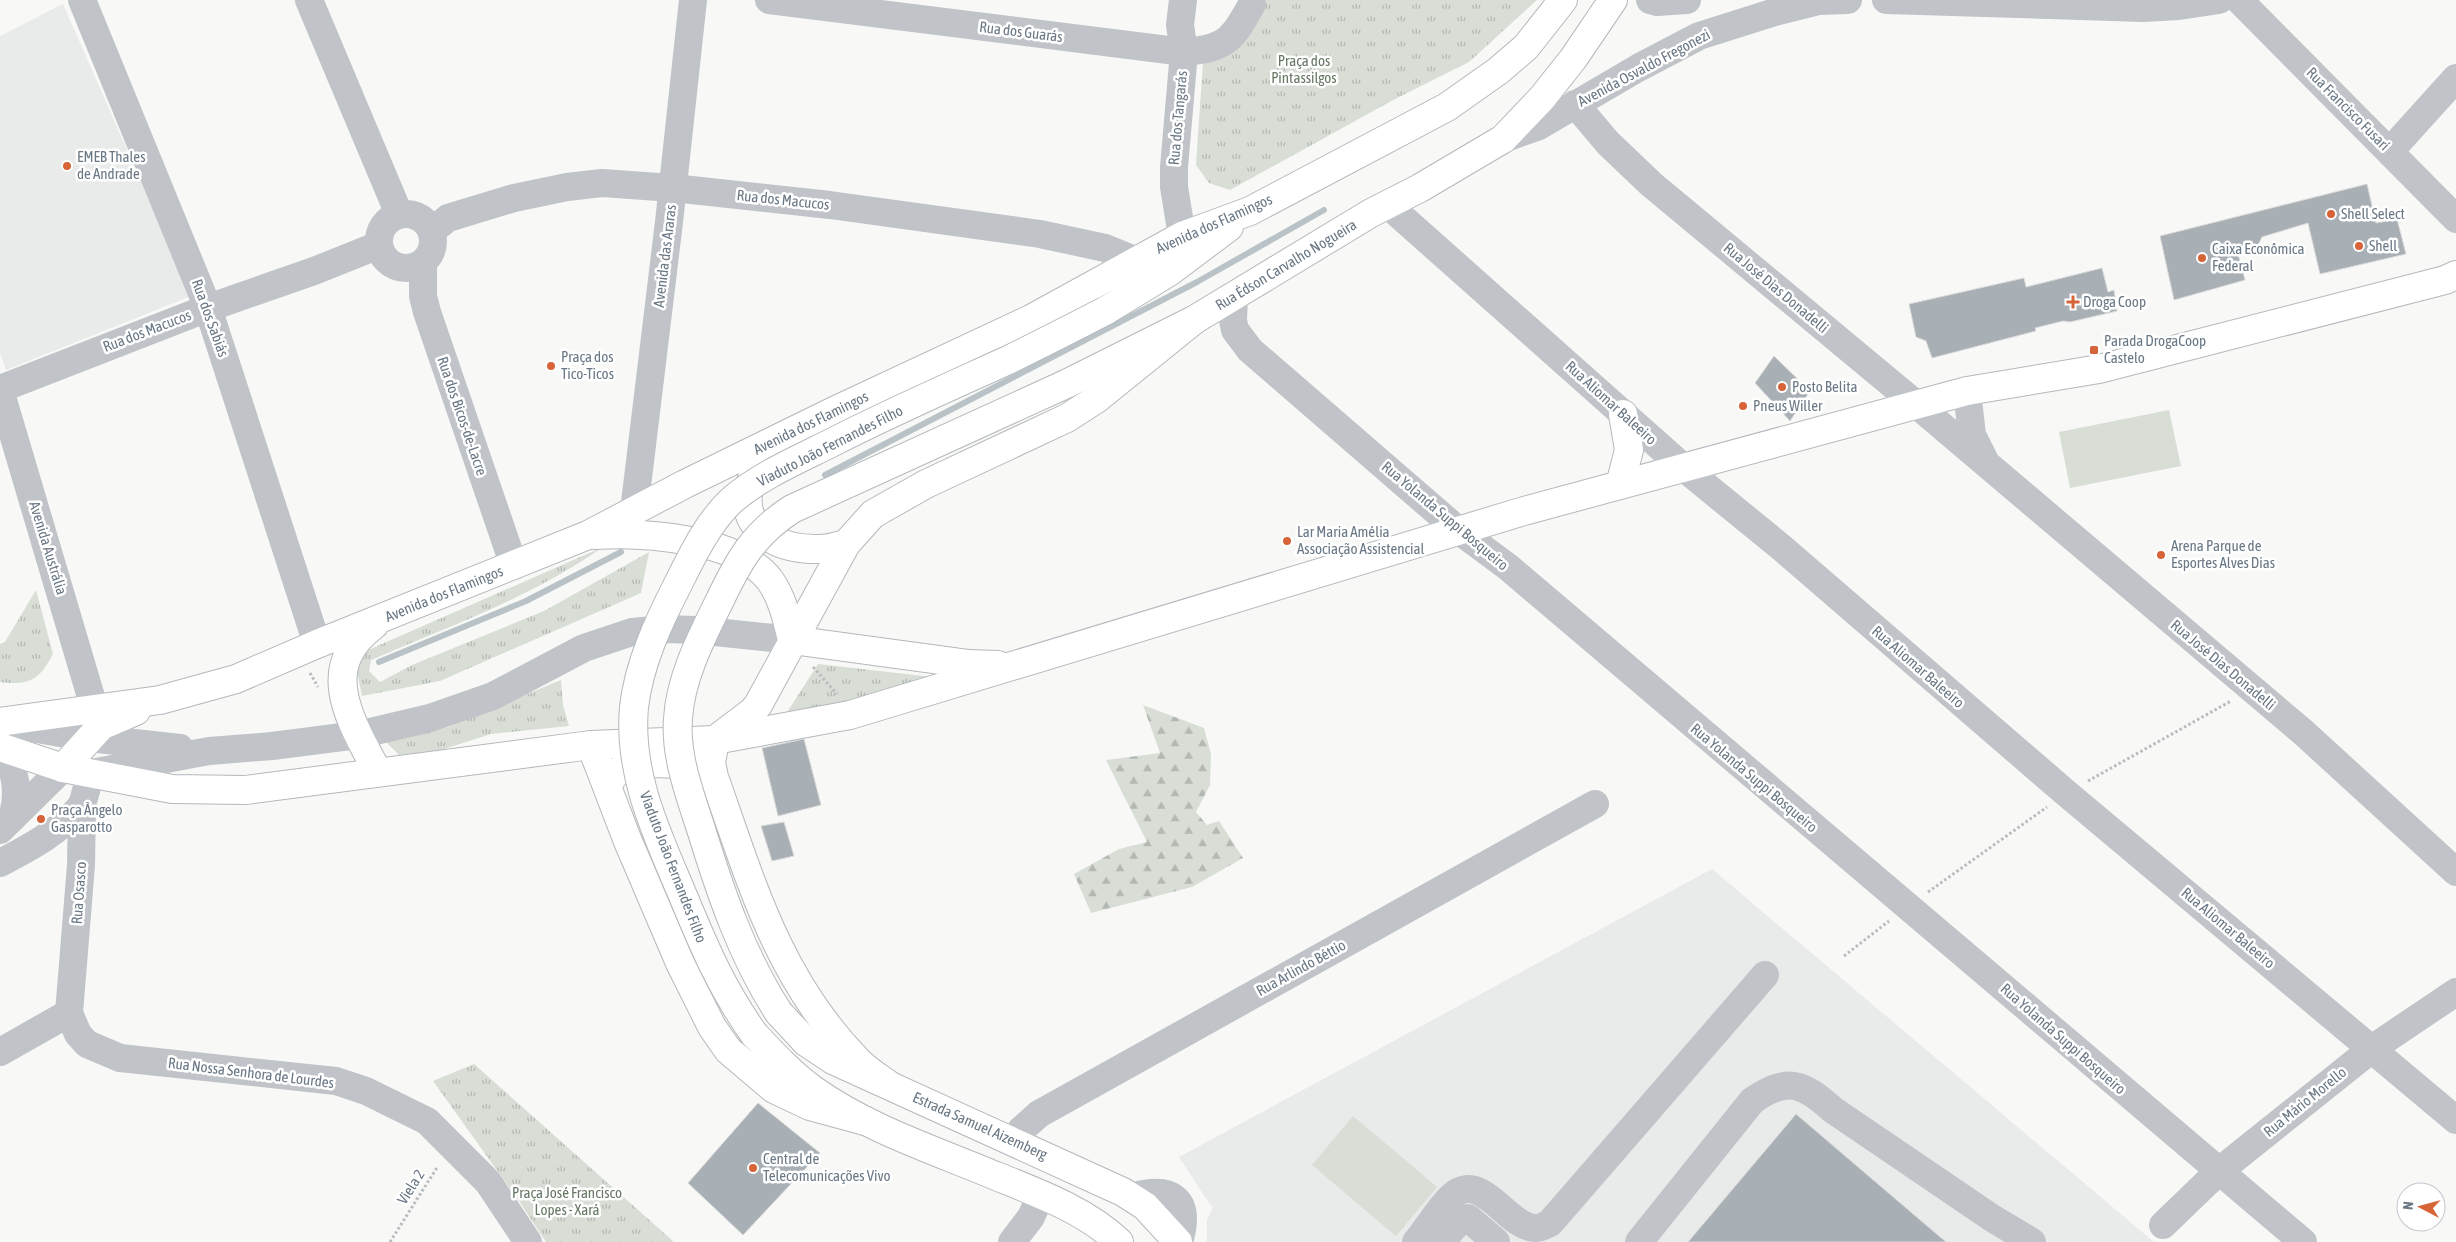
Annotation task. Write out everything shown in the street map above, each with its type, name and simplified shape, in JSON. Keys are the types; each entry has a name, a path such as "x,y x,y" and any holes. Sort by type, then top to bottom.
{"main road":[{"name":"Avenida dos Flamingos","path":"1,735 94,707 160,700 236,679 311,655 381,619 588,535 777,439 1031,319 1182,236 1250,211 1447,107 1498,71 1526,48 1563,0"},
{"name":"Rua Édson Carvalho Nogueira","path":"779,1012 756,976 740,942 698,820 680,753 678,719 690,666 715,608 747,549 774,521 792,509 1066,384 1194,320 1503,139 1542,98 1573,59 1613,0"},
{"name":"Viaduto João Fernandes Filho","path":"865,1121 812,1089 788,1069 754,1034 732,1003 710,962 655,827 636,764 633,731 638,686 649,649 670,600 695,551 716,519 732,501 758,481 875,421 1009,360 1105,311 1169,272 1250,211"},
{"path":"1,735 63,768 172,789 246,790 377,771 591,745 715,740 850,715 1017,666 1268,587 1458,530 1620,485 1967,391 2099,369 2445,280 2456,275"},
{"path":"889,1085 857,1061 800,991 781,955 766,920 714,777 711,763 715,740 752,712 758,705 846,544 873,514 896,499 1067,418 1095,400 1194,320"},
{"path":"1620,485 1629,450 1623,414"},
{"path":"777,439 755,469 748,494 749,512 755,526 764,536 791,547 822,550 846,544"},
{"path":"588,535 627,534 660,538 724,550 746,560 763,572 775,587 783,607 792,640"},
{"path":"377,771 358,735 344,694 342,666 354,643 381,619"},
{"path":"792,640 969,664 1017,666"},
{"path":"63,768 88,738 107,722 160,700"},
{"path":"591,745 627,839 680,963 712,1027 728,1050 774,1090 810,1106 865,1121 1041,1195 1078,1213 1119,1242"},
{"path":"607,784 620,769 630,766 686,765 701,769 714,777"},
{"name":"Estrada Samuel Aizemberg","path":"779,1012 818,1051 853,1071 1015,1141 1131,1197 1161,1222 1179,1242"}],"street":[{"name":"Rua dos Sabiás","path":"82,0 208,308 311,655"},
{"path":"309,0 399,214"},
{"name":"Avenida das Araras","path":"634,511 673,188 693,0"},
{"name":"Rua dos Guarás","path":"769,0 1184,52 1208,50 1222,45 1232,36 1252,4"},
{"name":"Rua dos Tangarás","path":"1182,236 1174,187 1174,167 1184,52 1180,26 1183,0"},
{"path":"1650,0 1687,0"},
{"name":"Avenida Osvaldo Fregonezi","path":"1503,139 1539,126 1575,104 1699,36 1819,1 1848,0"},
{"path":"1886,0 2143,8 2179,6 2219,0"},
{"name":"Rua Francisco Fusari","path":"2239,0 2456,219"},
{"path":"2390,151 2456,78"},
{"name":"Rua José Dias Donadelli","path":"1575,104 1608,143 1651,184 1986,463 2304,733 2456,872"},
{"name":"Rua dos Macucos","path":"432,231 448,218 514,198 567,187 602,183 673,188 830,205 1040,234 1105,248 1137,261"},
{"name":"Rua Aliomar Baleeiro","path":"1388,205 1684,468 1782,548 2066,793 2373,1048 2456,1120"},
{"path":"407,213 422,218 432,231 433,249 423,263 405,268 396,266 388,261 379,245 381,229 392,217 399,214 407,213"},
{"name":"Rua dos Macucos","path":"0,389 208,308 314,271 379,245"},
{"name":"Rua dos Bicos-de-Lacre","path":"423,263 423,296 427,312 514,566"},
{"name":"Rua Yolanda Suppi Bosqueiro","path":"1234,297 1233,320 1235,330 1250,350 1458,530 1508,568 2218,1172 2303,1242"},
{"name":"Avenida Austrália","path":"0,389 94,707"},
{"name":"Rua José Dias Donadelli","path":"1967,391 1972,435 1986,463"},
{"path":"90,773 209,751 272,746 358,735 467,707 521,682 584,648 632,632 664,629 696,630 792,640"},
{"path":"6,824 16,805 17,787 1,735 88,738 209,751"},
{"path":"6,824 63,768"},
{"name":"Rua Osasco","path":"69,1013 81,865 82,805 90,773"},
{"name":"Rua Arlindo Béttio","path":"1015,1141 1021,1130 1039,1114 1595,804"},
{"path":"0,863 47,838 65,824 82,805"},
{"path":"1416,1242 1454,1194 1463,1190 1477,1190 1524,1226 1538,1228 1550,1223 1765,975"},
{"name":"Rua Mário Morello","path":"2163,1225 2218,1172 2373,1048 2456,992"},
{"path":"0,1052 69,1013"},
{"name":"Rua Nossa Senhora de Lourdes","path":"69,1013 78,1034 87,1044 120,1058 336,1081 366,1091 427,1121 488,1182 528,1242"},
{"path":"1639,1242 1752,1101 1769,1089 1784,1086 1797,1086 1813,1092 1833,1110 1992,1218 2032,1242"},
{"path":"1012,1242 1031,1217 1041,1195"},
{"path":"1441,1242 1461,1219 1468,1218 1496,1242"}],"path":[{"path":"311,655 319,694"},
{"path":"809,662 840,697"},
{"path":"1844,956 1908,907 2066,793 2252,690"},
{"name":"Viela 2","path":"390,1242 452,1145"}],"shaded area":[{"name":"EMEB Thales de Andrade","path":"63,4 191,296 6,370 0,353 0,36"},
{"path":"1712,869 2154,1242 1207,1242 1207,1220 1213,1207 1179,1157"}],"green space":[{"name":"Praça dos Pintassilgos","path":"1261,0 1537,0 1469,62 1395,99 1230,190 1209,183 1196,165 1203,61"},
{"path":"2169,410 2181,466 2070,488 2059,432"},
{"path":"603,547 576,565 519,596 371,660 369,671 380,682 412,665 544,611 649,552 641,593 440,681 362,696 355,662 366,651"},
{"path":"36,590 53,654 48,663 33,679 19,683 0,682 0,644 5,642"},
{"path":"818,664 950,679 784,717"},
{"path":"561,680 563,705 569,726 491,734 441,750 399,755 385,741 448,727"},
{"path":"1143,705 1204,728 1211,754 1210,785 1196,812 1207,825 1219,821 1243,858 1192,887 1091,913 1074,874 1119,849 1147,842 1106,760 1160,753"},
{"name":"Praça José Francisco Lopes - Xará","path":"474,1064 674,1242 546,1242 433,1081"},
{"path":"1353,1116 1437,1187 1396,1236 1312,1165"}],"building":[{"path":"2367,184 2376,223 2397,219 2406,254 2320,274 2308,223 2262,237 2257,247 2238,254 2245,280 2174,300 2160,236"},
{"path":"2102,268 2108,292 2114,290 2117,311 2035,328 2036,331 1932,358 1926,341 1916,337 1909,304 2024,278 2026,287"},
{"name":"Posto Belita","path":"1774,356 1810,391 1790,421 1755,383"},
{"path":"804,739 821,805 778,816 762,748"},
{"path":"784,822 794,856 772,861 761,826"},
{"name":"Central de Telecomunicações Vivo","path":"758,1103 820,1153 743,1235 688,1183"},
{"path":"1796,1114 1946,1242 1688,1242"}],"waterway":[{"path":"825,475 1197,282 1324,210"},
{"path":"379,662 526,601 621,552"}],"place":[{"name":"EMEB Thales de Andrade","path":"67,166"},
{"name":"Shell Select","path":"2331,214"},
{"name":"Shell","path":"2359,246"},
{"name":"Caixa Econômica Federal","path":"2202,258"},
{"name":"Droga Coop","path":"2073,302"},
{"name":"Parada DrogaCoop Castelo","path":"2094,350"},
{"name":"Praça dos Tico-Ticos","path":"551,366"},
{"name":"Posto Belita","path":"1782,387"},
{"name":"Pneus Willer","path":"1743,406"},
{"name":"Lar Maria Amélia Associação Assistencial","path":"1287,541"},
{"name":"Arena Parque de Esportes Alves Dias","path":"2161,555"},
{"name":"Praça Ângelo Gasparotto","path":"41,819"},
{"name":"Central de Telecomunicações Vivo","path":"753,1168"}]}
